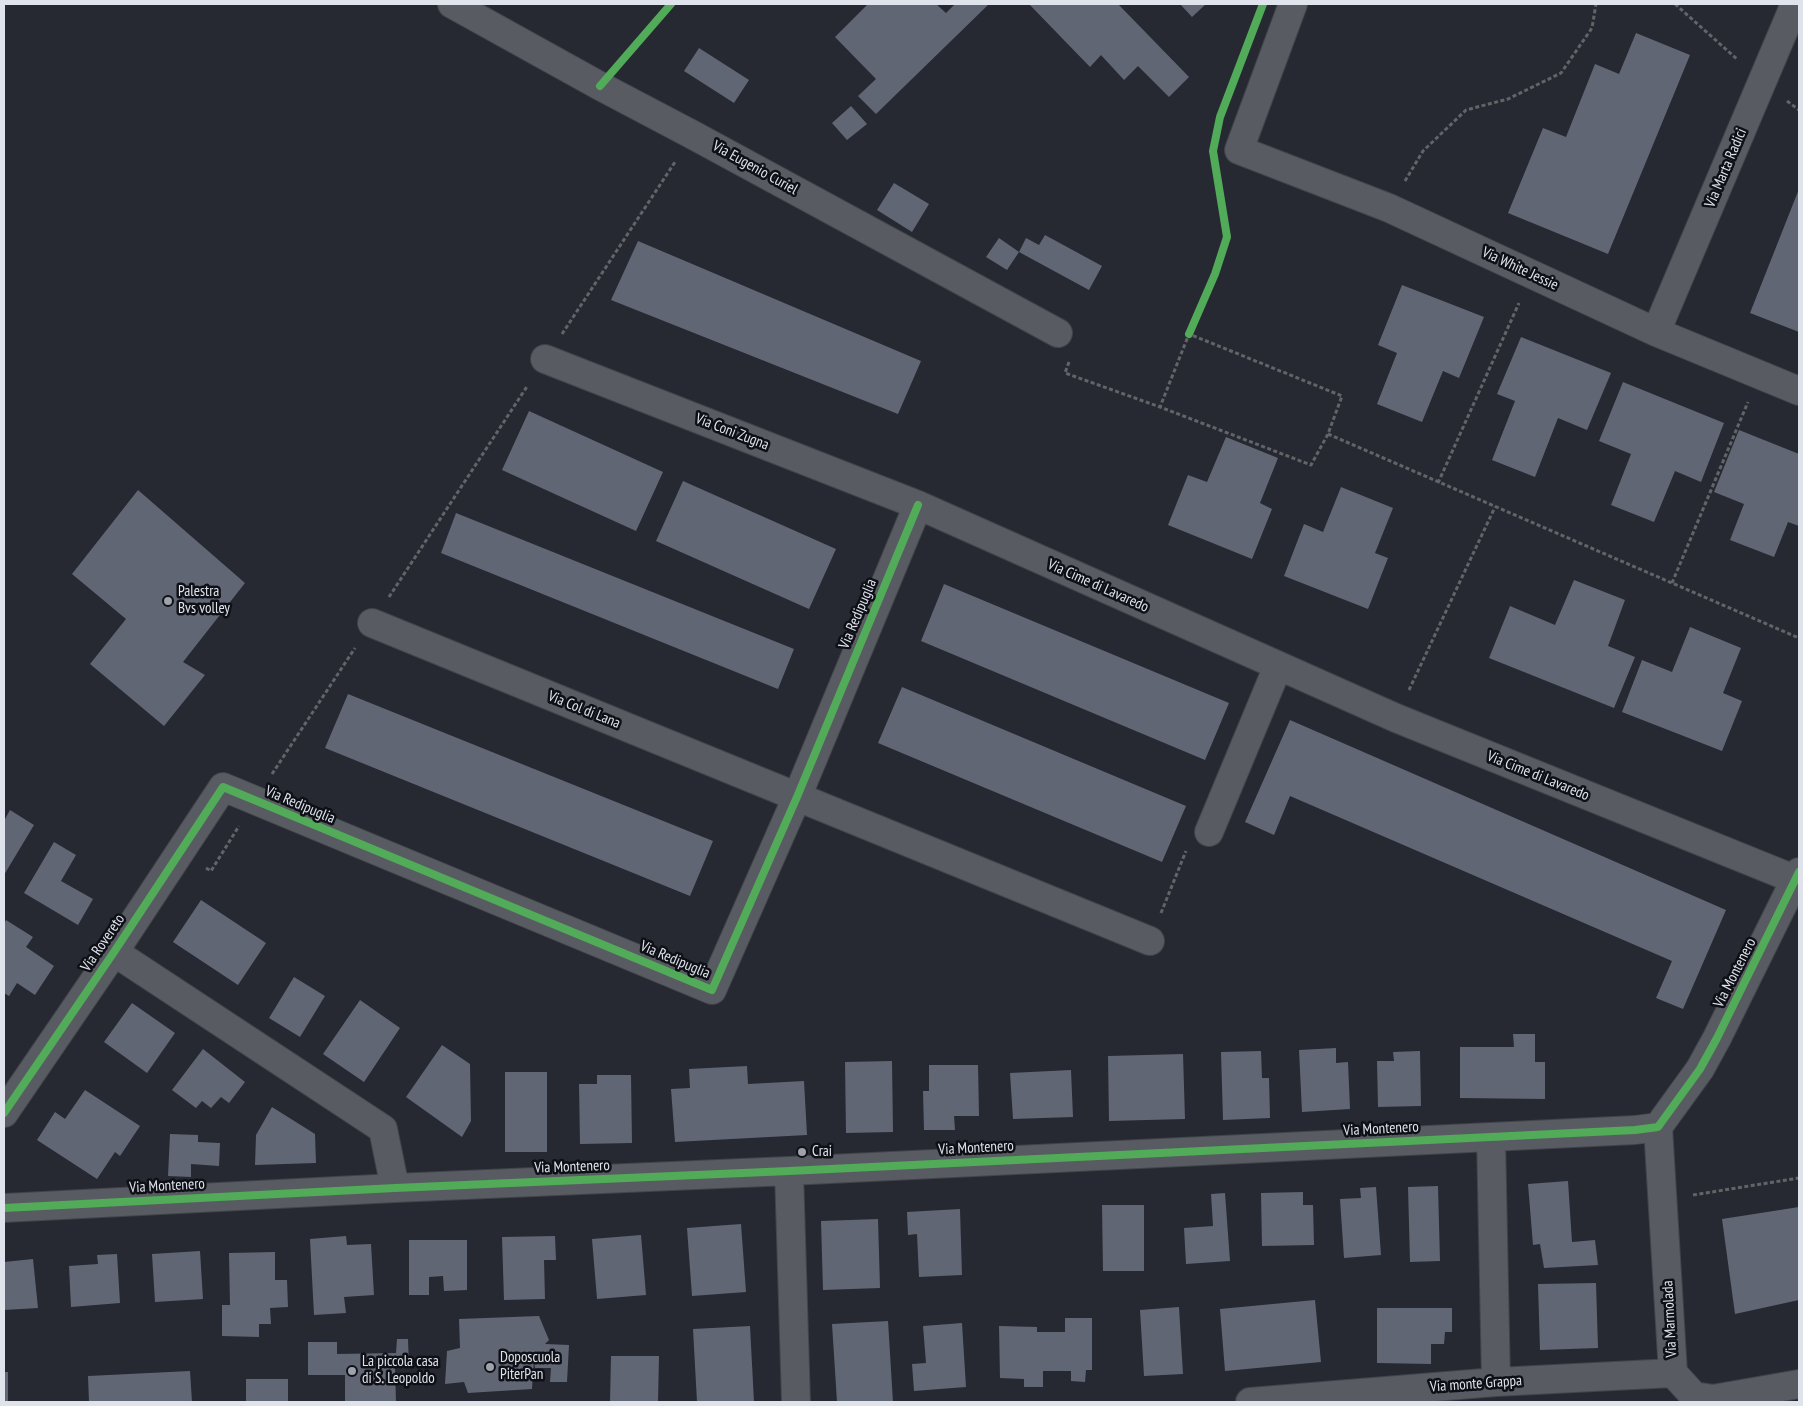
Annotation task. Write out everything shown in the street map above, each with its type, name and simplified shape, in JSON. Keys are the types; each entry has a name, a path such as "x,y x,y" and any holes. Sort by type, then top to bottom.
{"street":[{"name":"Via Eugenio Curiel","path":"452,4 1058,333"},
{"name":"Via White Jessie","path":"1293,4 1239,150 1389,208 1656,332 1799,391"},
{"name":"Via Marta Radici","path":"1656,332 1795,4"},
{"name":"Via Coni Zugna","path":"545,359 918,506"},
{"name":"Via Cime di Lavaredo","path":"918,506 1396,718 1798,878"},
{"name":"Via Redipuglia","path":"223,787 712,990 797,797 918,506"},
{"name":"Via Col di Lana","path":"372,623 797,797"},
{"path":"1209,832 1278,666"},
{"name":"Via Rovereto","path":"4,1113 114,952 223,787"},
{"path":"797,797 1150,941"},
{"name":"Via Montenero","path":"4,1208 1635,1130 1658,1127 1700,1069 1798,878"},
{"name":"Via Rovereto","path":"114,952 383,1129 395,1188"},
{"name":"Via Marmolada","path":"1658,1127 1673,1373 1694,1396 1713,1399 1799,1384"},
{"path":"1491,1137 1496,1382"},
{"path":"789,1171 796,1402"},
{"name":"Via monte Grappa","path":"1250,1402 1496,1382 1673,1373"}],"path":[{"path":"1389,208 1423,151 1466,110 1508,99 1561,73 1592,28 1596,4"},
{"path":"178,856 211,871 255,801 693,135"},
{"path":"1438,483 1532,274"},
{"path":"1160,407 1193,325"},
{"path":"1058,333 1076,343 1065,373 1311,465 1328,434 1342,396 1189,334"},
{"path":"1672,583 1760,375"},
{"path":"1328,434 1799,638"},
{"path":"1396,718 1495,507"},
{"path":"1150,941 1196,826 1209,832"},
{"path":"1662,1200 1799,1178"}],"building":[{"path":"868,4 936,4 946,13 955,4 989,4 876,114 858,96 876,79 835,37"},
{"path":"1029,4 1118,4 1189,77 1169,97 1138,66 1124,80 1101,55 1090,67"},
{"path":"1180,4 1206,4 1192,17"},
{"path":"1636,33 1690,55 1608,254 1508,213 1543,128 1566,137 1595,64 1619,74"},
{"path":"699,48 749,80 734,103 684,71"},
{"path":"851,106 867,124 847,140 832,123"},
{"path":"894,183 929,204 912,232 877,210"},
{"path":"1799,189 1799,332 1750,313"},
{"path":"1045,235 1102,266 1089,290 1019,252 1026,238 1039,245"},
{"path":"999,238 1019,252 1007,270 986,257"},
{"path":"638,241 921,361 898,414 611,300"},
{"path":"1402,285 1484,317 1459,378 1443,371 1422,422 1377,404 1397,353 1378,345"},
{"path":"1521,337 1611,373 1587,430 1558,418 1535,477 1492,460 1515,401 1497,394"},
{"path":"1623,382 1724,423 1701,482 1675,471 1654,522 1611,505 1631,454 1599,441"},
{"path":"529,411 663,472 636,531 502,470"},
{"path":"1739,430 1799,454 1799,526 1788,522 1774,557 1730,540 1744,504 1714,492"},
{"path":"1226,437 1278,458 1260,503 1272,509 1252,559 1168,525 1188,475 1207,482"},
{"path":"683,481 836,549 809,609 656,541"},
{"path":"1341,487 1393,508 1375,553 1388,558 1368,609 1284,576 1304,524 1323,532"},
{"name":"Palestra Bvs volley","path":"138,490 245,583 183,662 205,675 164,726 90,664 126,619 72,574"},
{"path":"456,513 794,649 778,689 441,553"},
{"path":"1574,580 1625,600 1608,646 1635,657 1614,708 1489,658 1510,606 1555,625"},
{"path":"944,584 1229,703 1205,760 921,641"},
{"path":"1690,627 1741,648 1723,693 1742,701 1722,751 1622,712 1642,660 1672,672"},
{"path":"902,687 1186,806 1162,862 878,743"},
{"path":"348,694 713,841 690,896 325,748"},
{"path":"1290,720 1726,910 1683,1009 1656,998 1672,961 1290,796 1274,835 1245,822"},
{"path":"10,810 34,825 4,875 4,821"},
{"path":"54,842 76,855 61,881 93,899 78,925 24,893"},
{"path":"201,900 266,943 238,985 173,942"},
{"path":"6,920 33,937 26,947 54,966 35,995 17,983 9,996 4,993 4,924"},
{"path":"294,977 325,996 300,1037 269,1018"},
{"path":"360,1000 400,1028 364,1082 323,1054"},
{"path":"132,1003 175,1033 147,1073 104,1042"},
{"path":"1513,1034 1535,1034 1535,1062 1545,1062 1545,1099 1460,1098 1460,1047 1514,1047"},
{"path":"442,1045 470,1064 471,1121 462,1137 406,1097"},
{"path":"1336,1048 1336,1063 1348,1062 1350,1109 1302,1112 1299,1050"},
{"path":"203,1049 245,1082 229,1103 221,1097 211,1108 202,1101 196,1108 172,1090"},
{"path":"1261,1051 1262,1078 1269,1078 1270,1118 1223,1120 1221,1052"},
{"path":"1420,1051 1421,1106 1378,1107 1377,1061 1394,1061 1393,1052"},
{"path":"1183,1054 1185,1119 1109,1121 1108,1056"},
{"path":"892,1061 893,1132 846,1133 845,1062"},
{"path":"929,1065 978,1065 979,1116 954,1116 955,1130 924,1130 923,1091 929,1091"},
{"path":"747,1066 748,1084 804,1081 807,1135 675,1142 671,1089 690,1088 689,1069"},
{"path":"1071,1070 1073,1117 1013,1119 1010,1073"},
{"path":"505,1072 547,1072 547,1152 505,1152"},
{"path":"597,1075 631,1075 632,1143 580,1144 579,1084 597,1084"},
{"path":"85,1090 140,1126 120,1156 115,1152 97,1179 37,1140 55,1112 65,1119"},
{"path":"272,1107 315,1134 316,1163 255,1165 256,1135"},
{"path":"170,1134 198,1135 198,1142 220,1143 219,1166 191,1164 191,1177 168,1176"},
{"path":"1568,1181 1572,1242 1595,1240 1598,1265 1544,1268 1540,1244 1533,1245 1528,1184"},
{"path":"1438,1186 1440,1261 1410,1262 1408,1187"},
{"path":"1376,1187 1381,1255 1344,1258 1340,1199 1361,1198 1360,1188"},
{"path":"1303,1192 1303,1205 1313,1205 1314,1245 1262,1246 1261,1193"},
{"path":"1225,1193 1230,1261 1186,1264 1184,1228 1213,1226 1211,1194"},
{"path":"1102,1205 1144,1205 1144,1271 1103,1271"},
{"path":"1799,1207 1799,1300 1735,1314 1722,1219"},
{"path":"960,1209 962,1275 919,1277 917,1234 908,1235 907,1212"},
{"path":"878,1219 880,1288 823,1290 821,1221"},
{"path":"741,1224 746,1292 692,1296 687,1228"},
{"path":"641,1235 646,1295 597,1299 592,1239"},
{"path":"346,1236 347,1245 371,1244 374,1295 344,1297 346,1313 314,1315 310,1239"},
{"path":"555,1236 556,1260 544,1260 545,1299 504,1300 502,1237"},
{"path":"409,1240 467,1240 467,1290 444,1291 443,1276 429,1277 429,1295 409,1295"},
{"path":"200,1251 203,1299 155,1302 152,1254"},
{"path":"275,1252 275,1280 287,1280 288,1307 270,1308 271,1324 259,1324 259,1337 222,1336 222,1305 230,1305 229,1253"},
{"path":"117,1254 120,1303 71,1307 69,1266 98,1264 97,1255"},
{"path":"33,1259 38,1308 4,1310 4,1262"},
{"path":"1596,1283 1598,1348 1540,1350 1538,1284"},
{"path":"1315,1300 1321,1362 1225,1371 1220,1309"},
{"path":"1179,1307 1183,1374 1144,1376 1140,1310"},
{"path":"1377,1308 1452,1308 1452,1332 1445,1332 1444,1344 1431,1344 1431,1364 1377,1363"},
{"name":"Doposcuola PiterPan","path":"539,1316 549,1340 545,1344 569,1345 567,1382 550,1382 551,1368 535,1368 534,1360 532,1389 468,1393 464,1382 445,1384 447,1351 460,1348 459,1319"},
{"path":"1065,1318 1092,1318 1092,1370 1086,1370 1085,1382 1071,1381 1071,1371 1043,1371 1043,1387 1024,1387 1024,1379 1000,1378 999,1326 1037,1327 1037,1332 1065,1332"},
{"path":"888,1321 893,1402 837,1402 832,1324"},
{"path":"962,1323 966,1387 914,1391 912,1364 926,1363 923,1326"},
{"path":"750,1326 754,1402 697,1402 693,1329"},
{"name":"La piccola casa di S. Leopoldo","path":"397,1339 408,1339 409,1367 395,1367 396,1402 345,1402 345,1375 308,1375 308,1342 337,1342 337,1354 396,1353"},
{"path":"611,1356 659,1356 658,1402 610,1402"},
{"path":"190,1371 192,1402 89,1402 88,1376"},
{"path":"4,1372 8,1372 8,1402 4,1402"},
{"path":"246,1379 288,1379 288,1402 246,1402"}],"cycle path":[{"path":"600,86 671,4"},
{"path":"1189,334 1215,274 1227,237 1213,151 1220,117 1263,4"},
{"path":"4,1113 114,952 223,787 712,990 797,797 918,505"},
{"path":"4,1208 1635,1130 1658,1127 1700,1069 1799,872"}],"place":[{"name":"Palestra Bvs volley","path":"168,601"},
{"name":"Crai","path":"802,1152"},
{"name":"Doposcuola PiterPan","path":"490,1367"},
{"name":"La piccola casa di S. Leopoldo","path":"352,1371"}]}
